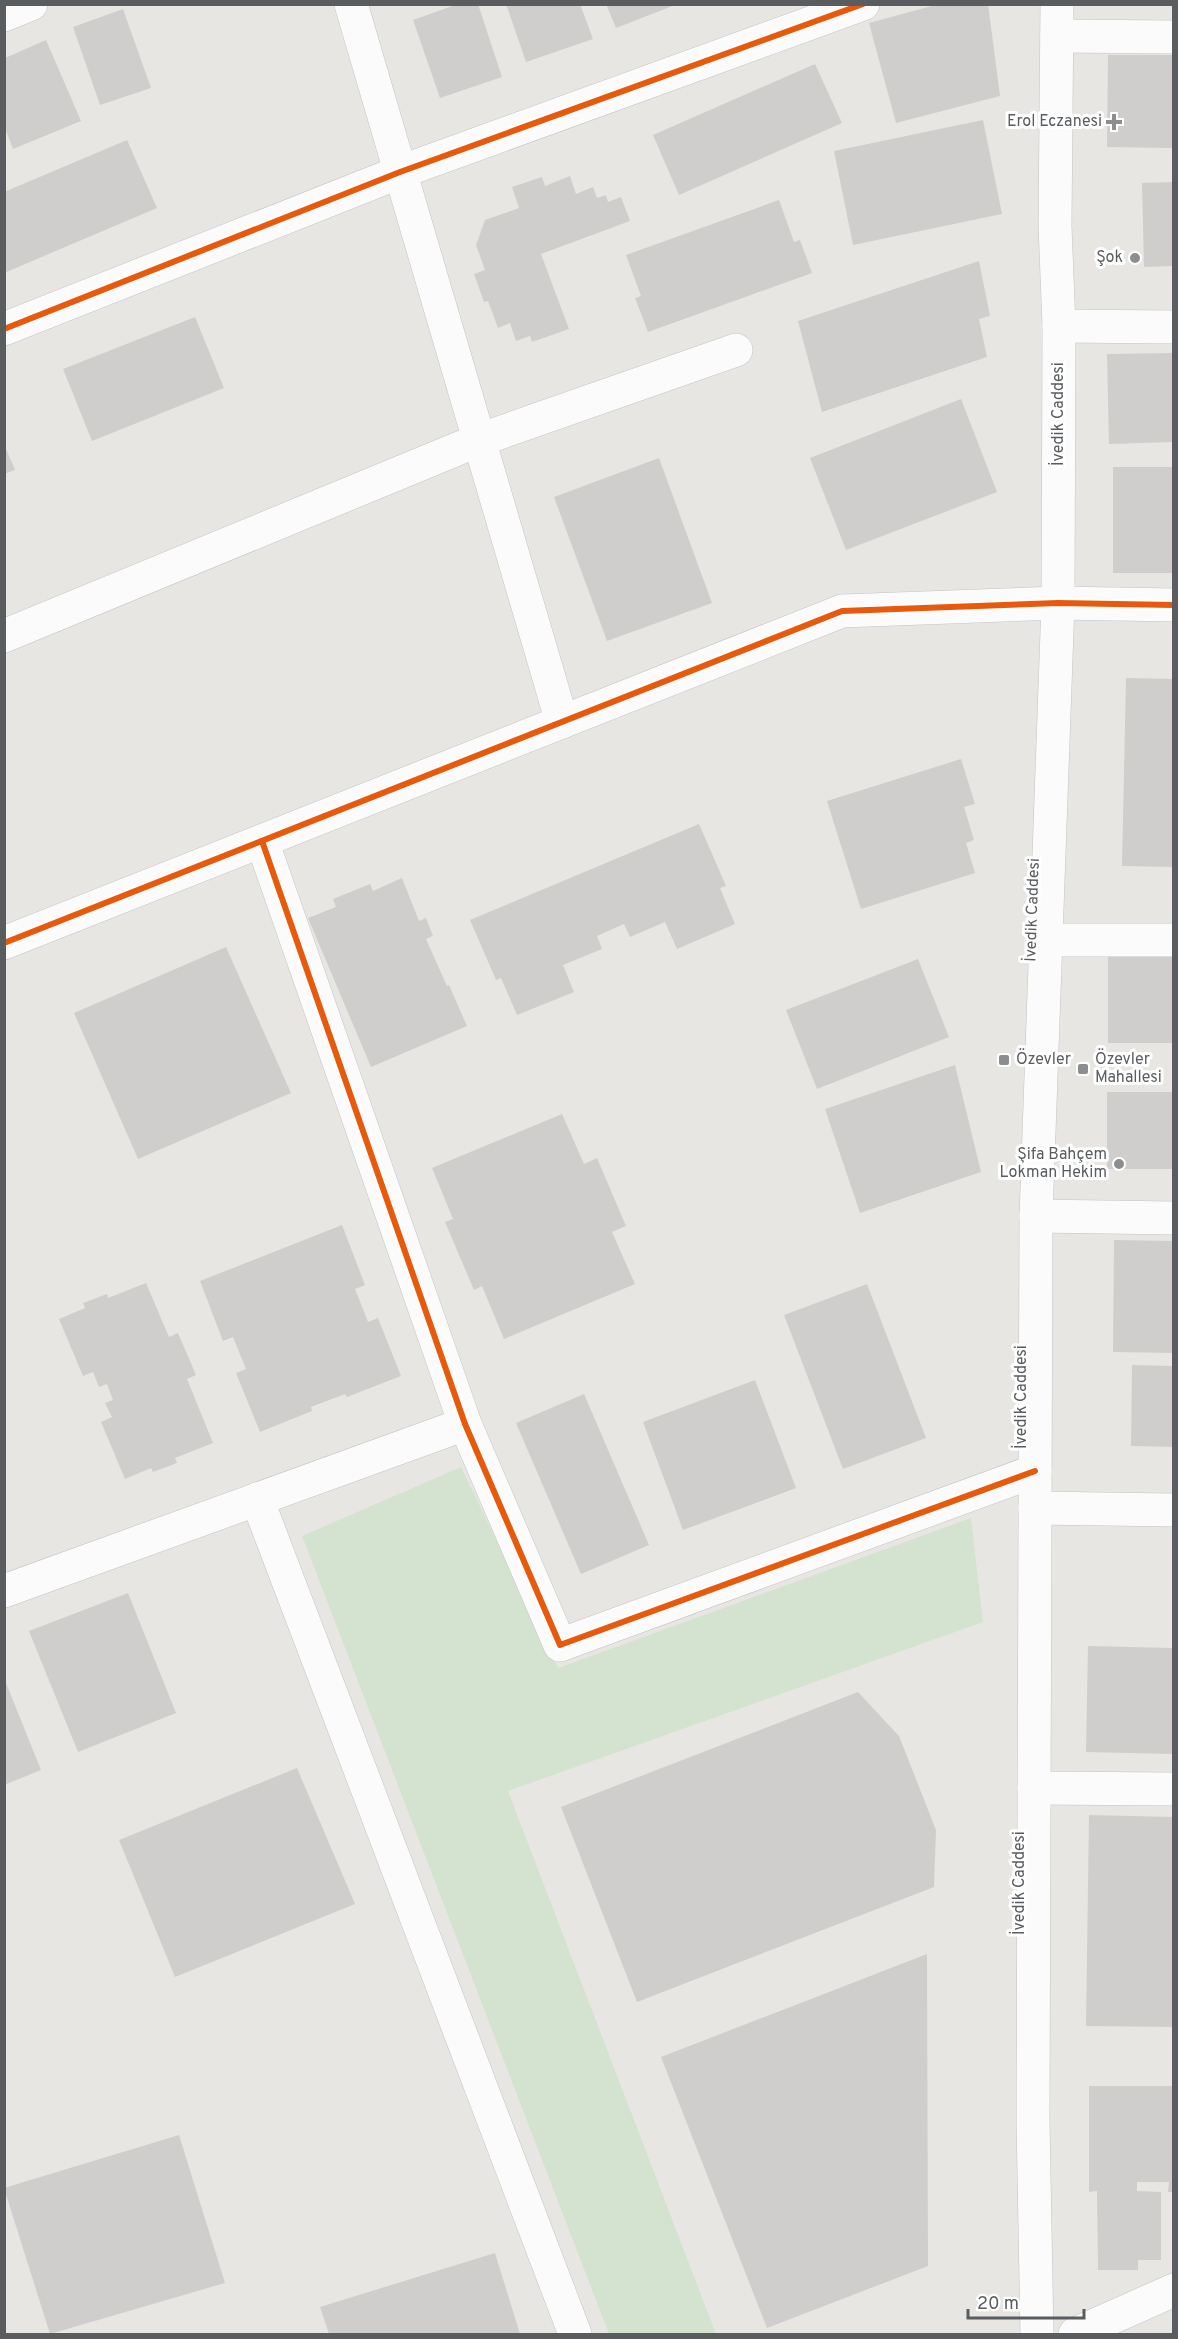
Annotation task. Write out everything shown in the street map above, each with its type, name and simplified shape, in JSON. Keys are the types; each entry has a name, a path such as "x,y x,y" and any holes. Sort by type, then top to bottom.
{"street":[{"path":"4,15 31,4"},
{"path":"351,4 562,722"},
{"path":"4,329 400,172 863,4"},
{"path":"1057,20 1173,37"},
{"name":"İvedik Caddesi","path":"1037,2334 1033,2121 1036,1216 1058,603 1059,326 1055,226 1057,20"},
{"path":"1059,326 1173,327"},
{"path":"4,636 479,440 736,350"},
{"path":"4,943 842,611 1058,603 1173,605"},
{"path":"262,841 465,1424 560,1646 1035,1471"},
{"path":"1045,940 1173,940"},
{"path":"1036,1216 1173,1218"},
{"path":"4,1591 465,1424"},
{"path":"257,1499 575,2334"},
{"path":"1035,1508 1173,1510"},
{"path":"1034,1788 1173,1790"},
{"path":"1075,2334 1173,2290"}],"green space":[{"path":"461,1467 558,1668 971,1518 983,1622 508,1791 716,2334 609,2334 302,1536"}],"building":[{"path":"458,4 478,4 502,77 440,98 413,20"},
{"path":"506,4 580,4 593,39 526,62"},
{"path":"606,4 675,4 675,5 616,28"},
{"path":"939,4 988,4 1000,96 896,123 869,23"},
{"path":"123,9 151,88 100,105 73,27"},
{"path":"46,40 81,121 13,149 5,128 5,58"},
{"path":"1108,55 1173,55 1173,148 1107,147"},
{"path":"815,64 842,123 679,195 653,135"},
{"path":"983,120 1002,214 853,245 834,151"},
{"path":"127,140 157,208 4,273 4,192"},
{"path":"570,176 576,194 593,187 597,198 606,195 608,202 621,197 630,221 541,254 569,329 532,342 530,336 516,341 510,323 498,328 488,301 484,302 474,274 485,270 476,245 485,220 519,208 512,187 542,177 545,186"},
{"path":"1173,182 1173,266 1144,267 1142,183"},
{"path":"779,200 794,242 800,240 812,273 648,332 635,298 641,296 626,255"},
{"path":"979,261 990,316 979,319 987,357 822,412 798,321"},
{"path":"195,317 224,388 92,441 63,369"},
{"path":"1173,353 1173,442 1109,444 1107,354"},
{"path":"961,399 997,492 846,550 810,458"},
{"path":"4,444 15,470 4,474"},
{"path":"659,458 712,603 607,641 554,497"},
{"path":"1113,467 1173,467 1173,573 1113,573"},
{"path":"1126,678 1173,679 1173,867 1122,866"},
{"path":"961,759 975,804 964,807 974,840 966,843 975,873 861,909 827,801"},
{"path":"699,824 726,886 720,888 735,924 677,949 665,922 630,937 624,924 597,936 602,949 563,965 574,992 517,1015 501,978 496,980 470,920"},
{"path":"402,878 419,921 426,918 433,936 426,939 467,1026 371,1067 308,918 336,907 333,899 370,884 373,891"},
{"path":"226,947 291,1093 138,1159 74,1013"},
{"path":"1108,956 1173,957 1173,1043 1108,1043"},
{"path":"918,959 949,1037 817,1089 786,1010"},
{"path":"955,1065 981,1172 860,1213 825,1109"},
{"path":"1107,1092 1173,1092 1173,1169 1107,1169"},
{"path":"562,1114 584,1164 597,1158 626,1226 612,1232 635,1284 504,1339 482,1286 474,1290 445,1222 453,1219 432,1168"},
{"path":"342,1225 365,1285 355,1289 368,1322 378,1318 401,1376 347,1397 345,1394 311,1407 312,1411 260,1432 236,1373 246,1369 233,1337 223,1341 200,1281"},
{"path":"1114,1240 1173,1241 1173,1353 1113,1352"},
{"path":"146,1283 169,1337 178,1333 196,1375 187,1379 213,1443 175,1458 177,1463 153,1472 151,1468 125,1479 101,1422 112,1417 105,1403 113,1400 107,1384 99,1387 93,1372 83,1376 59,1319 85,1308 83,1303 107,1294 108,1298"},
{"path":"867,1284 926,1438 843,1469 784,1315"},
{"path":"1132,1365 1173,1366 1173,1447 1131,1446"},
{"path":"755,1380 796,1488 683,1530 643,1422"},
{"path":"584,1394 649,1545 581,1574 516,1423"},
{"path":"128,1593 176,1713 78,1752 29,1631"},
{"path":"1088,1646 1173,1648 1173,1754 1086,1752"},
{"path":"4,1678 41,1770 4,1785"},
{"path":"858,1692 899,1736 936,1830 934,1887 637,2002 561,1807"},
{"path":"297,1768 355,1904 175,1977 119,1840"},
{"path":"1089,1815 1173,1817 1173,2027 1086,2026"},
{"path":"927,1954 928,2266 767,2328 661,2057"},
{"path":"1089,2086 1173,2086 1173,2192 1168,2192 1169,2182 1137,2182 1137,2191 1161,2192 1161,2260 1138,2260 1138,2270 1098,2270 1097,2191 1089,2192"},
{"path":"179,2135 225,2283 50,2334 4,2188"},
{"path":"495,2253 520,2334 329,2334 320,2307"}],"cycle path":[{"path":"4,329 400,172 863,4"},
{"path":"4,943 842,611 1058,603 1174,605"},
{"path":"262,841 465,1424 560,1645 1035,1471"}],"place":[{"name":"Erol Eczanesi","path":"1114,122"},
{"name":"Şok","path":"1135,258"},
{"name":"Özevler","path":"1004,1060"},
{"name":"Özevler Mahallesi","path":"1083,1069"},
{"name":"Şifa Bahçem Lokman Hekim","path":"1119,1164"}]}
